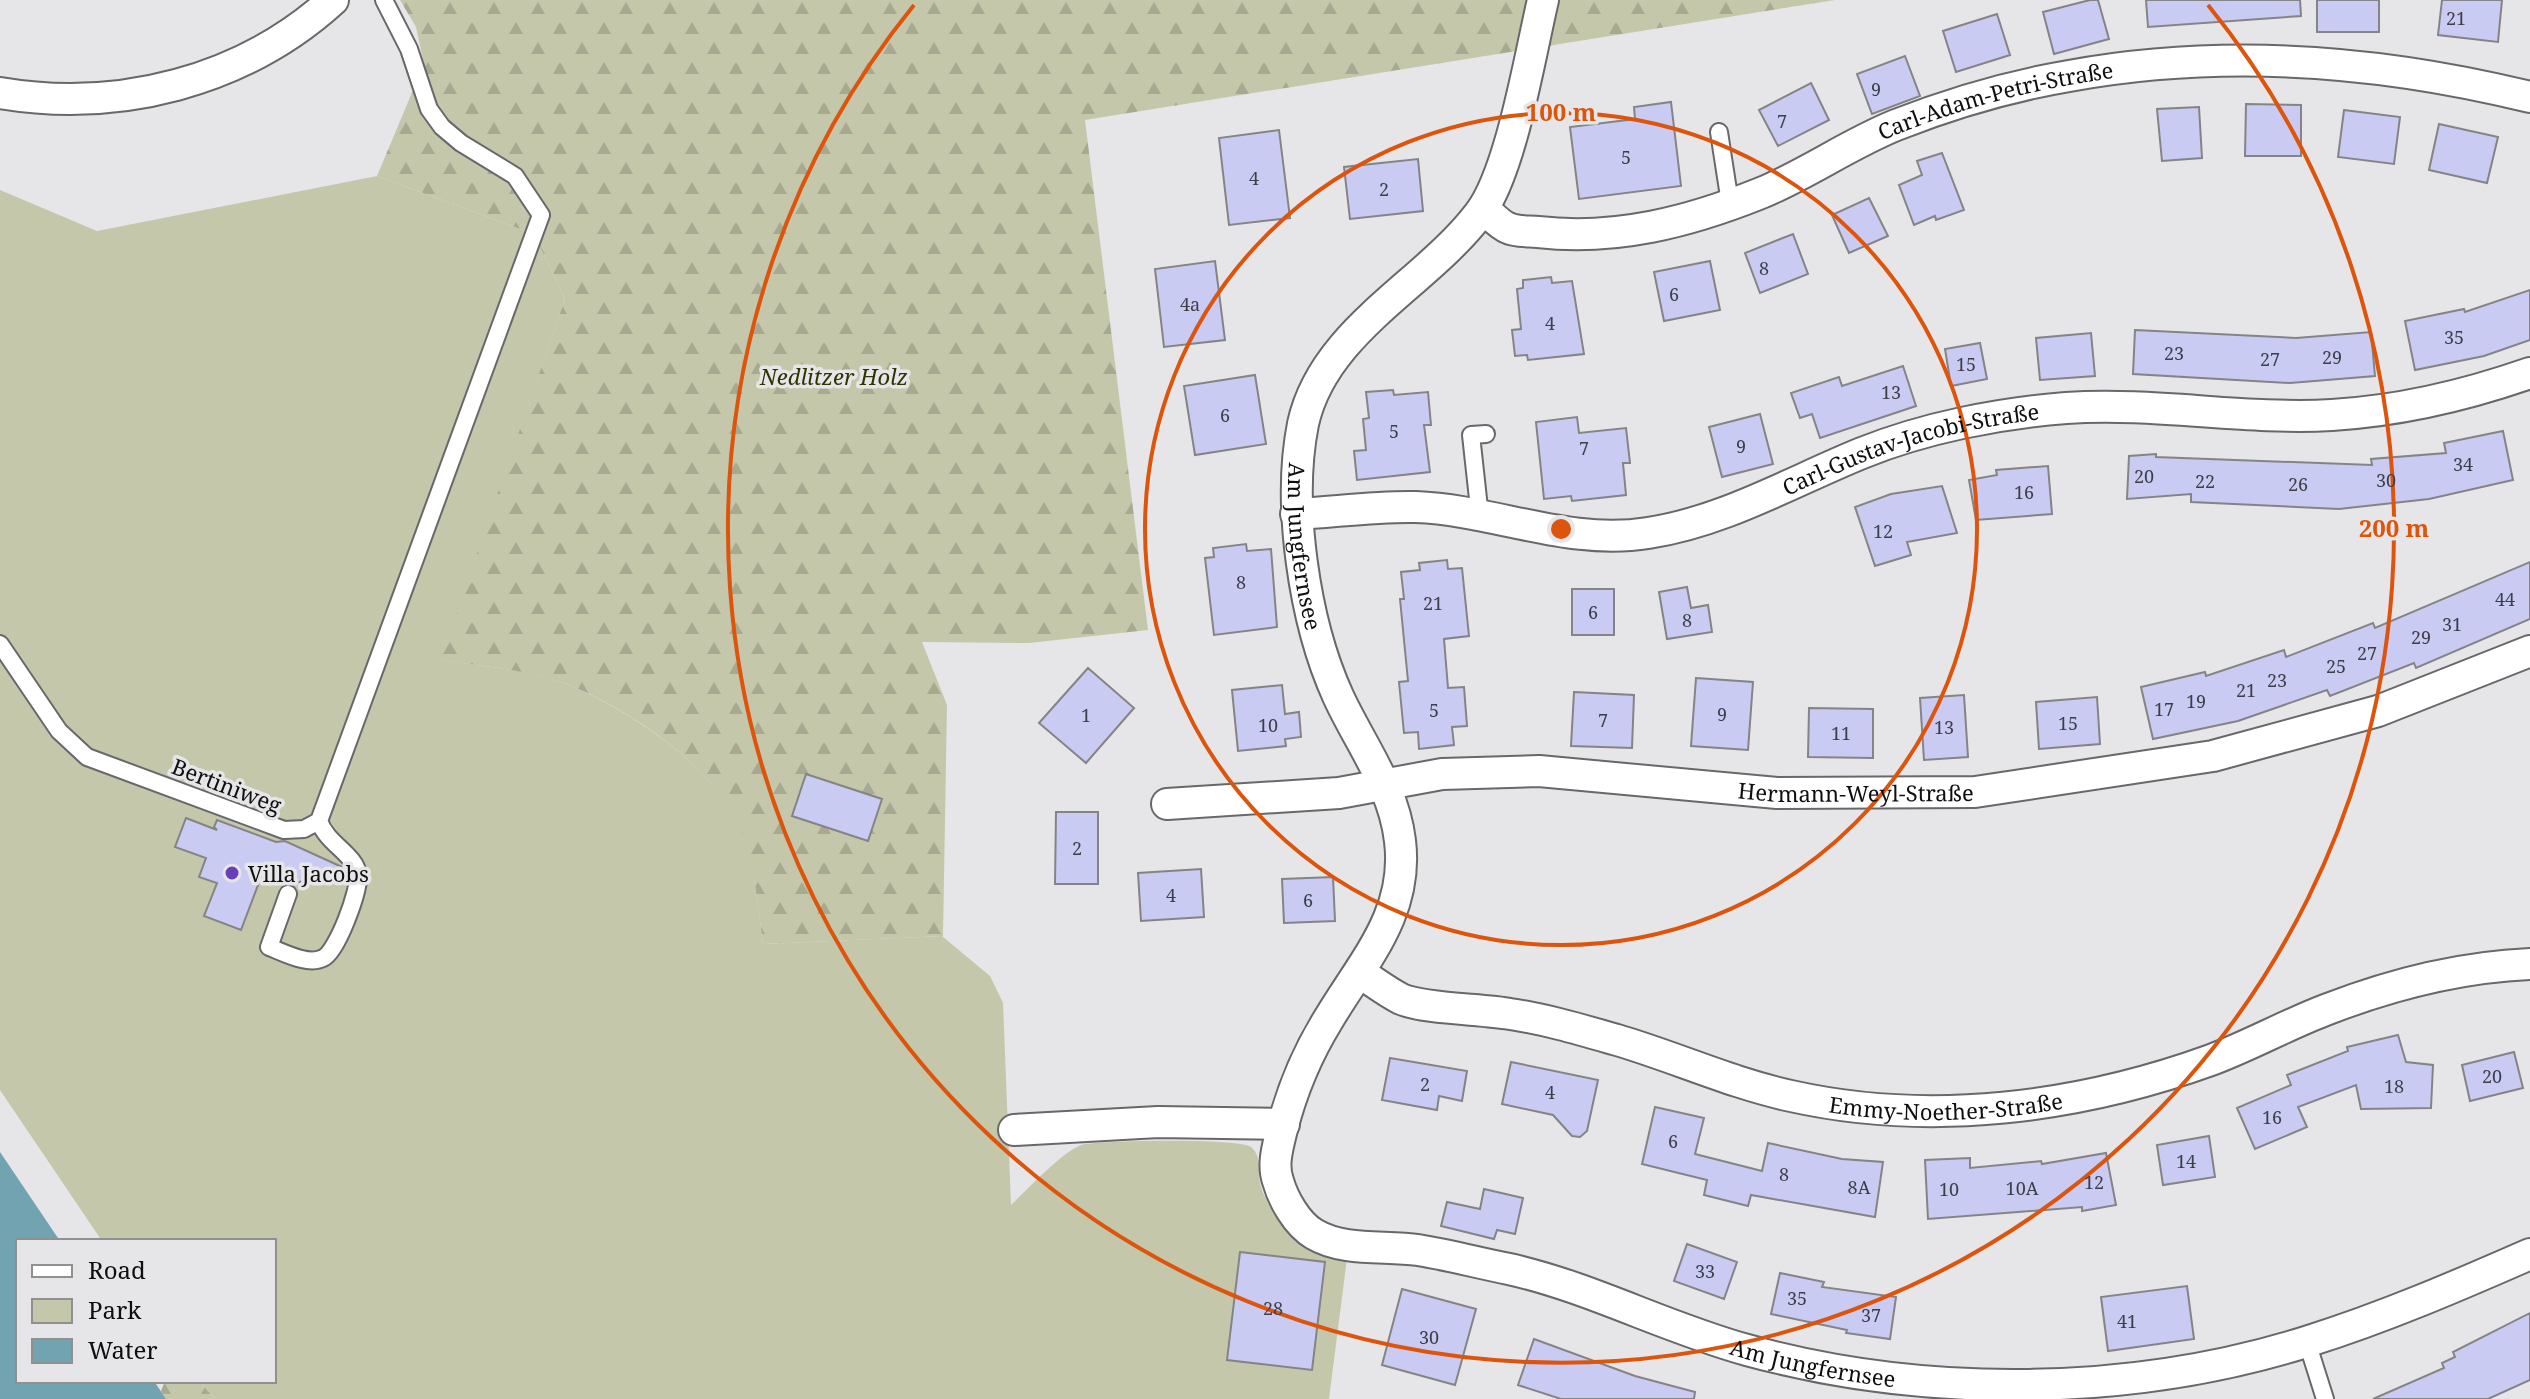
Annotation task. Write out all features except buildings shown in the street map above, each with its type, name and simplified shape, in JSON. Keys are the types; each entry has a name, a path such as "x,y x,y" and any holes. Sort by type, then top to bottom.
{"street":[{"path":"0,93 46,101 92,100 167,89 253,55 294,31 333,0"},
{"name":"Am Jungfernsee","path":"1543,0 1511,136 1484,209 1431,267 1379,310 1333,359 1305,413 1296,464 1296,514 1318,644 1336,693 1386,787 1400,840 1401,869 1395,905 1383,937 1310,1049 1284,1124 1275,1166 1279,1186 1298,1220 1313,1234 1338,1243 1413,1249 1522,1272 1752,1352 1858,1373 1961,1383 2044,1384 2171,1373 2307,1342 2386,1314 2530,1254"},
{"name":"Carl-Adam-Petri-Straße","path":"1484,209 1508,228 1561,234 1623,233 1678,221 1763,192 1894,126 1976,97 2070,76 2168,63 2267,59 2371,66 2471,82 2530,97"},
{"name":"Carl-Gustav-Jacobi-Straße","path":"1296,514 1417,507 1561,532 1649,533 1761,497 1865,452 1934,431 2010,417 2066,408 2330,415 2405,407 2530,373"},
{"name":"Hermann-Weyl-Straße","path":"1167,804 1386,787 1442,774 1539,771 1777,793 1975,792 2213,756 2378,711 2530,651"},
{"name":"Emmy-Noether-Straße","path":"1360,973 1404,1000 1514,1014 1791,1096 1870,1108 1951,1111 2035,1105 2133,1087 2214,1059 2328,1009 2385,990 2485,967 2530,964"},
{"path":"1014,1130 1158,1122 1284,1124"}],"lane":[{"path":"288,894 269,947 311,961 322,959 337,941 357,890 358,874 352,859 323,833 319,821 541,215 515,176 461,143 442,127 420,93 409,49 384,0"},
{"path":"1719,132 1730,203"},
{"path":"1480,517 1471,435 1486,434"},
{"name":"Bertiniweg","path":"0,644 59,731 87,757 284,830 304,829 319,821"},
{"path":"2307,1342 2325,1399"}],"green space":[{"name":"Nedlitzer Holz","path":"400,0 1835,0 1085,120 1148,630 1029,643 922,642 947,705 943,936 763,944 753,875 743,835 731,810 714,786 667,742 613,706 561,682 516,671 440,660 565,299 534,234 377,176 424,64 416,27"},
{"path":"377,176 534,234 565,299 441,660 517,671 561,682 641,724 692,764 732,810 744,835 754,875 763,944 942,936 990,976 1003,1003 1011,1205 1054,1164 1081,1145 1168,1141 1222,1142 1251,1147 1257,1156 1264,1195 1286,1227 1311,1246 1347,1258 1329,1399 215,1399 201,1383 276,1383 276,1239 101,1239 0,1090 0,190 97,231"},
{"path":"164,1383 201,1383 215,1399 166,1399 161,1391"}],"water":[{"path":"0,1152 59,1239 16,1239 16,1383 155,1383 166,1399 0,1399"}],"place":[{"name":"Villa Jacobs","path":"232,873"}]}
